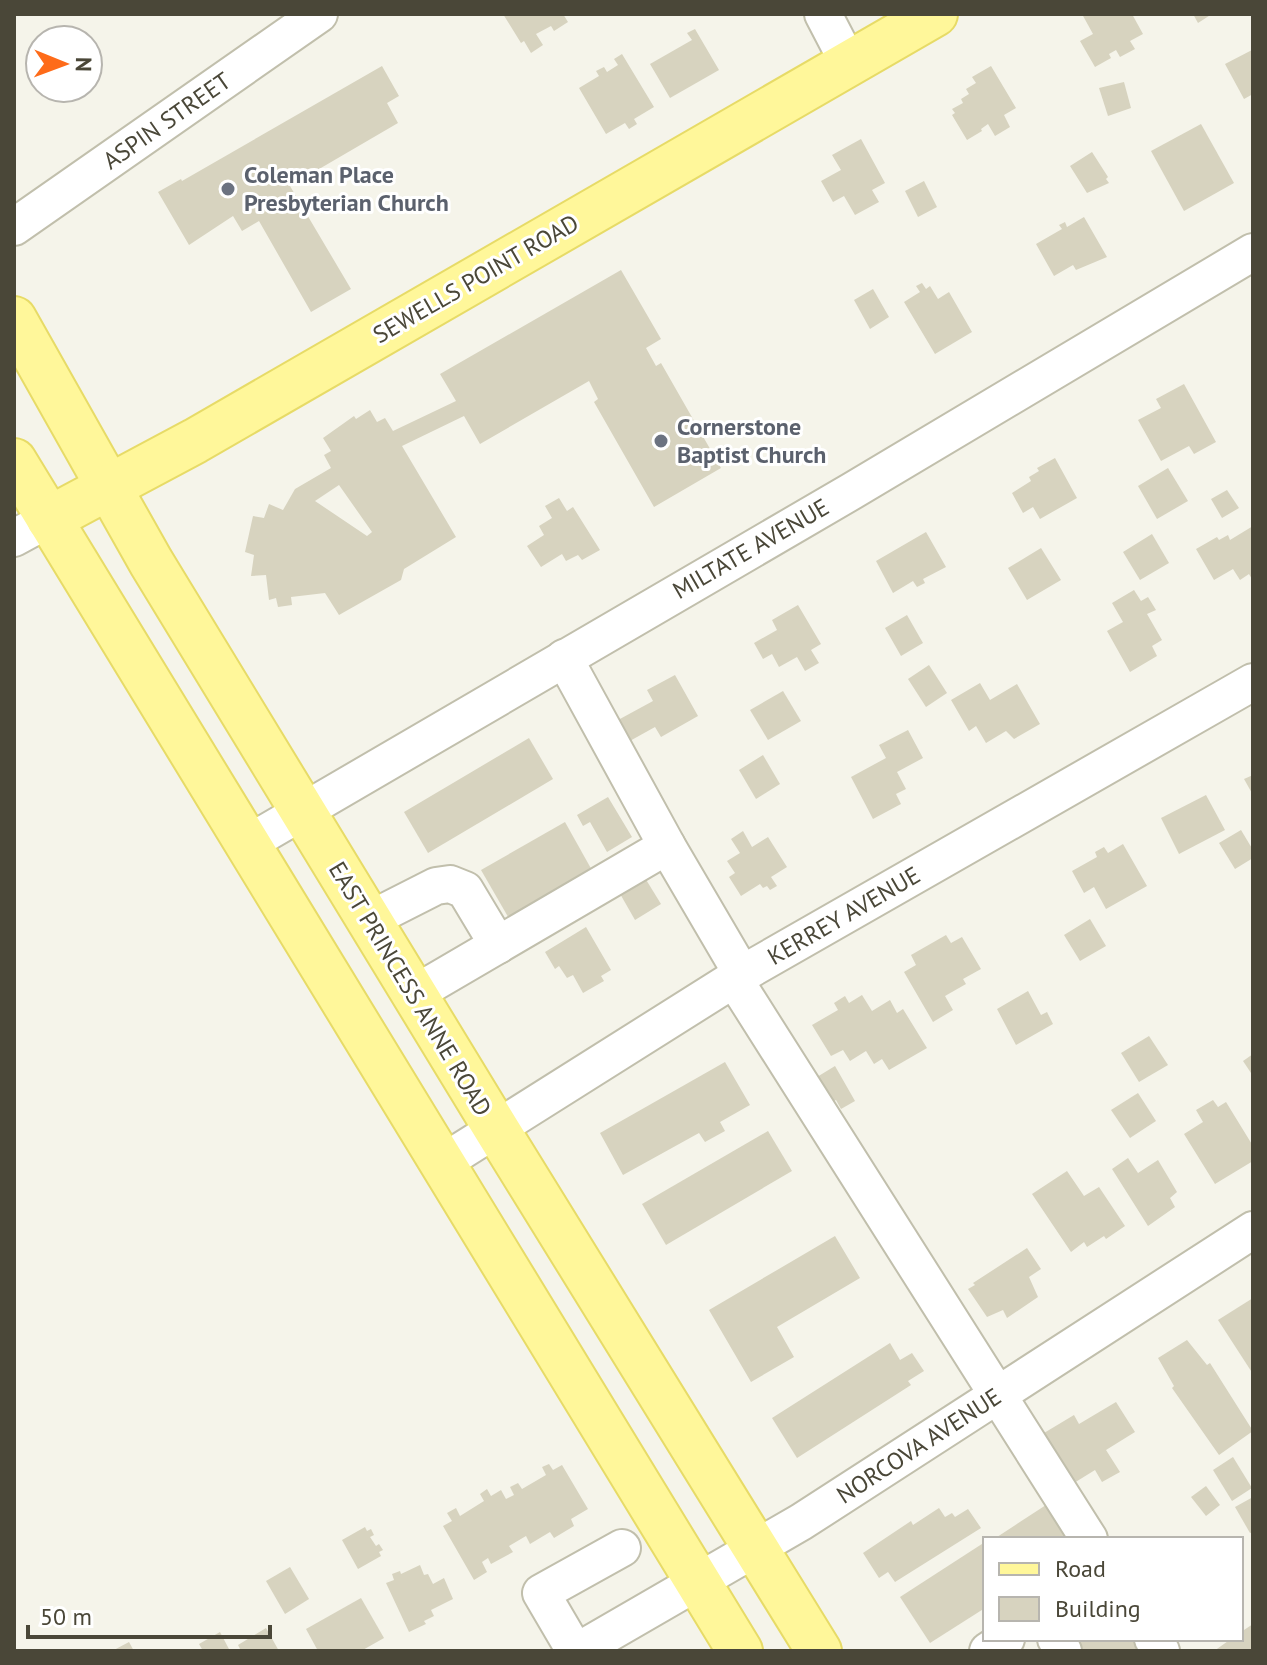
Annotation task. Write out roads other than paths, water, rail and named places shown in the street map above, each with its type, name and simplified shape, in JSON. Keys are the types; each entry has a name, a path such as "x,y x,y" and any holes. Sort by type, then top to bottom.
{"main road":[{"name":"SEWELLS POINT ROAD","path":"32,528 195,441 935,14"},
{"name":"EAST PRINCESS ANNE ROAD","path":"14,319 159,575 819,1651"},
{"path":"14,461 32,528 247,844 740,1651"}],"street":[{"name":"ASPIN STREET","path":"14,227 319,14"},
{"path":"823,14 849,64"},
{"name":"MILTATE AVENUE","path":"247,844 852,491 1253,252"},
{"path":"564,658 738,977 1088,1537"},
{"name":"KERREY AVENUE","path":"442,1163 738,977 1253,682"},
{"path":"414,994 667,846"},
{"path":"369,920 436,886 450,884 465,890 498,945"},
{"name":"NORCOVA AVENUE","path":"576,1651 801,1522 1253,1230"},
{"path":"576,1651 527,1600 622,1548"}],"place":[{"name":"Coleman Place Presbyterian Church","path":"228,189"},
{"name":"Cornerstone Baptist Church","path":"661,441"}]}
